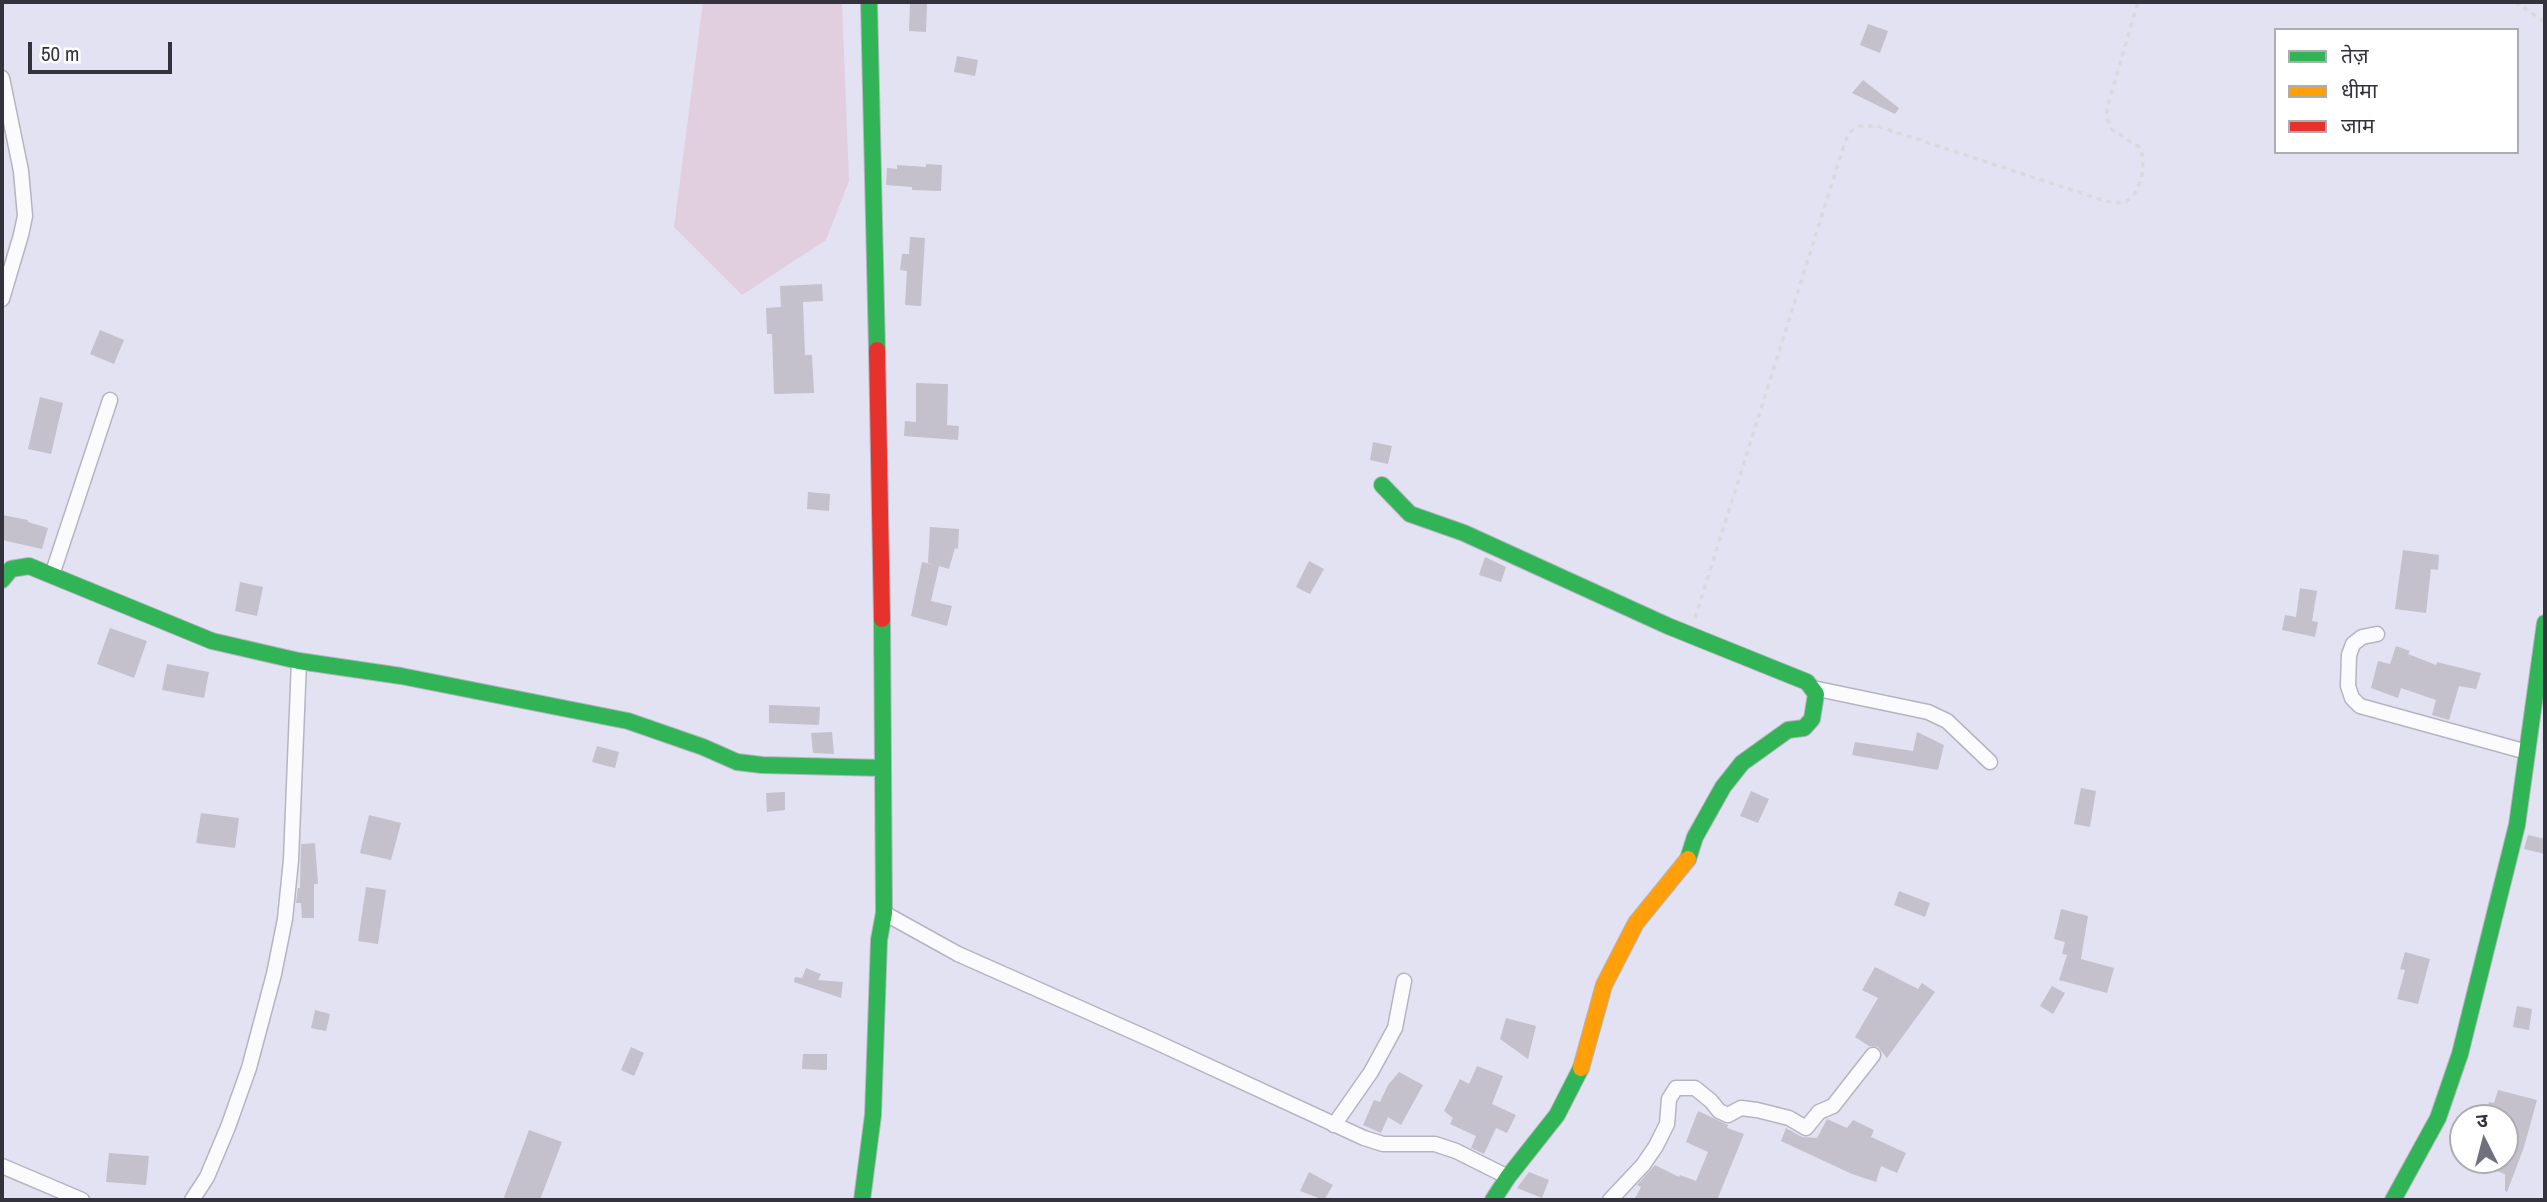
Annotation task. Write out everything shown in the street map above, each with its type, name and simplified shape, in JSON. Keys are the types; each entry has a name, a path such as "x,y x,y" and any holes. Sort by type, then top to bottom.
{"street":[{"path":"862,1200 873,1115 879,940 884,913 884,694 869,2"},
{"path":"2,78 11,115 25,202 21,235 2,299"},
{"path":"52,575 110,400"},
{"path":"1381,485 1410,514 1464,533 1668,626 1796,676 1813,688 1928,712 1947,720 1990,762"},
{"path":"2,580 11,569 29,566 212,641 299,661 401,676 628,721 703,747 727,759 762,765 883,768"},
{"path":"2393,1200 2438,1118 2457,1065 2516,825 2545,622"},
{"path":"2377,634 2361,637 2353,644 2349,655 2348,686 2351,698 2360,706 2527,752"},
{"path":"192,1200 207,1177 249,1068 274,974 285,919 291,860 299,661"},
{"path":"1499,1199 1508,1177 1557,1115 1573,1086 1583,1063 1604,985 1636,923 1687,860 1696,837 1723,787 1742,763 1759,748 1788,730 1804,728 1812,719 1816,701 1813,688"},
{"path":"884,913 958,954 1364,1138 1382,1143 1434,1144 1508,1177"},
{"path":"1334,1125 1371,1072 1395,1028 1404,981"},
{"path":"1610,1200 1643,1165 1656,1146 1667,1124 1669,1099 1676,1088 1695,1088 1719,1111 1728,1115 1741,1108 1757,1110 1788,1118 1806,1128 1819,1112 1833,1107 1874,1055"},
{"path":"2,1166 82,1200"}],"path":[{"path":"1690,633 1762,411 1844,142 1850,132 1860,126 1877,126 2105,201 2127,201 2135,193 2141,180 2142,154 2139,147 2110,128 2107,108 2138,2"},
{"path":"2515,2 2545,22"}],"shaded area":[{"path":"703,2 842,2 849,181 826,240 742,295 674,227"}],"building":[{"path":"910,3 927,4 926,32 909,31"},
{"path":"1868,24 1888,31 1880,53 1860,45"},
{"path":"957,56 978,60 975,76 954,72"},
{"path":"1863,80 1899,108 1895,114 1852,93"},
{"path":"926,164 942,165 941,191 912,190 912,187 886,185 887,168 897,169 897,165 926,167"},
{"path":"910,237 925,238 921,306 905,305 907,271 900,270 902,254 909,254"},
{"path":"822,284 823,301 803,302 805,355 812,355 814,393 774,394 772,334 767,334 766,308 781,307 780,286"},
{"path":"100,330 124,340 114,364 90,354"},
{"path":"916,383 948,384 947,425 959,426 958,440 904,436 905,421 916,422"},
{"path":"40,397 63,403 51,454 28,449"},
{"path":"1373,442 1392,446 1388,464 1370,460"},
{"path":"808,492 830,494 829,511 807,509"},
{"path":"2,515 28,520 48,528 42,549 2,540"},
{"path":"930,527 959,529 958,549 955,548 949,569 928,563"},
{"path":"2403,550 2439,555 2438,570 2431,569 2426,613 2395,609"},
{"path":"1485,557 1506,567 1501,582 1479,575"},
{"path":"1309,561 1324,569 1310,594 1296,587"},
{"path":"922,562 939,566 931,601 952,606 947,626 911,616"},
{"path":"240,582 263,587 257,616 235,611"},
{"path":"2300,588 2317,591 2312,621 2318,622 2315,637 2282,630 2285,615 2296,617"},
{"path":"110,628 147,641 134,678 97,664"},
{"path":"2396,646 2436,665 2437,662 2481,673 2476,689 2459,686 2449,720 2432,715 2436,700 2401,688 2398,698 2371,688 2378,661 2390,664"},
{"path":"167,664 209,672 204,698 162,690"},
{"path":"769,705 820,707 819,725 769,723"},
{"path":"832,732 834,754 813,753 811,733"},
{"path":"1917,732 1944,745 1938,770 1852,755 1855,742 1913,751"},
{"path":"597,746 619,752 615,768 592,762"},
{"path":"2081,788 2096,791 2090,827 2074,824"},
{"path":"1751,791 1769,799 1758,823 1740,816"},
{"path":"785,792 785,810 767,812 766,793"},
{"path":"201,813 239,818 235,848 196,843"},
{"path":"369,815 401,823 391,860 360,853"},
{"path":"2528,835 2545,839 2545,854 2524,849"},
{"path":"315,843 318,884 314,884 314,918 302,918 301,903 296,903 300,888 301,844"},
{"path":"366,887 386,890 378,944 358,941"},
{"path":"1899,891 1930,903 1925,917 1894,905"},
{"path":"2061,909 2088,916 2081,959 2114,968 2107,993 2059,980 2067,955 2062,954 2065,942 2054,939"},
{"path":"2405,952 2430,959 2418,1004 2397,999 2405,970 2400,969"},
{"path":"1875,967 1918,989 1922,983 1935,992 1887,1058 1878,1047 1869,1046 1855,1037 1878,998 1862,990"},
{"path":"806,968 821,974 818,980 843,982 841,998 794,982 795,977 802,978"},
{"path":"2052,986 2065,993 2053,1014 2040,1006"},
{"path":"2517,1006 2532,1009 2529,1030 2513,1027"},
{"path":"315,1010 330,1014 326,1031 311,1028"},
{"path":"1506,1018 1536,1026 1528,1059 1500,1039"},
{"path":"631,1047 644,1053 634,1076 621,1070"},
{"path":"803,1054 827,1054 827,1070 802,1069"},
{"path":"1477,1066 1503,1076 1492,1104 1516,1115 1507,1133 1496,1128 1484,1154 1471,1148 1476,1136 1450,1124 1453,1118 1444,1111 1460,1079 1469,1084"},
{"path":"1399,1072 1423,1085 1401,1125 1388,1117 1381,1133 1363,1125 1374,1100 1380,1102 1388,1085"},
{"path":"2498,1090 2537,1100 2519,1160 2519,1104 2488,1104 2494,1103"},
{"path":"1698,1111 1728,1125 1727,1128 1744,1134 1717,1200 1634,1200 1641,1187 1637,1185 1655,1165 1679,1177 1680,1175 1696,1181 1708,1152 1686,1142"},
{"path":"1827,1119 1847,1128 1853,1120 1874,1130 1871,1137 1906,1153 1897,1173 1881,1166 1876,1182 1852,1174 1781,1141 1786,1128 1802,1137 1817,1138"},
{"path":"529,1130 562,1142 540,1200 503,1200"},
{"path":"109,1153 149,1156 146,1185 106,1182"},
{"path":"1309,1172 1333,1185 1324,1200 1300,1191"},
{"path":"1529,1172 1549,1180 1542,1198 1517,1188"},
{"path":"2505,1174 2514,1174 2507,1192"}],"traffic: fast":[{"path":"869,2 877,350"},
{"path":"1382,485 1410,514 1464,533 1668,626 1807,682 1816,694 1812,719 1804,728 1788,730 1742,763 1723,787 1695,837 1688,859"},
{"path":"2,580 11,569 29,566 212,641 299,661 401,676 628,721 737,762 883,768"},
{"path":"862,1200 873,1115 879,940 884,913 882,619"},
{"path":"2393,1200 2438,1118 2460,1054 2517,825 2545,623"},
{"path":"1493,1200 1557,1115 1581,1068"}],"traffic: slow":[{"path":"1581,1068 1604,985 1636,923 1688,859"}],"traffic: jam":[{"path":"877,350 882,619"}]}
